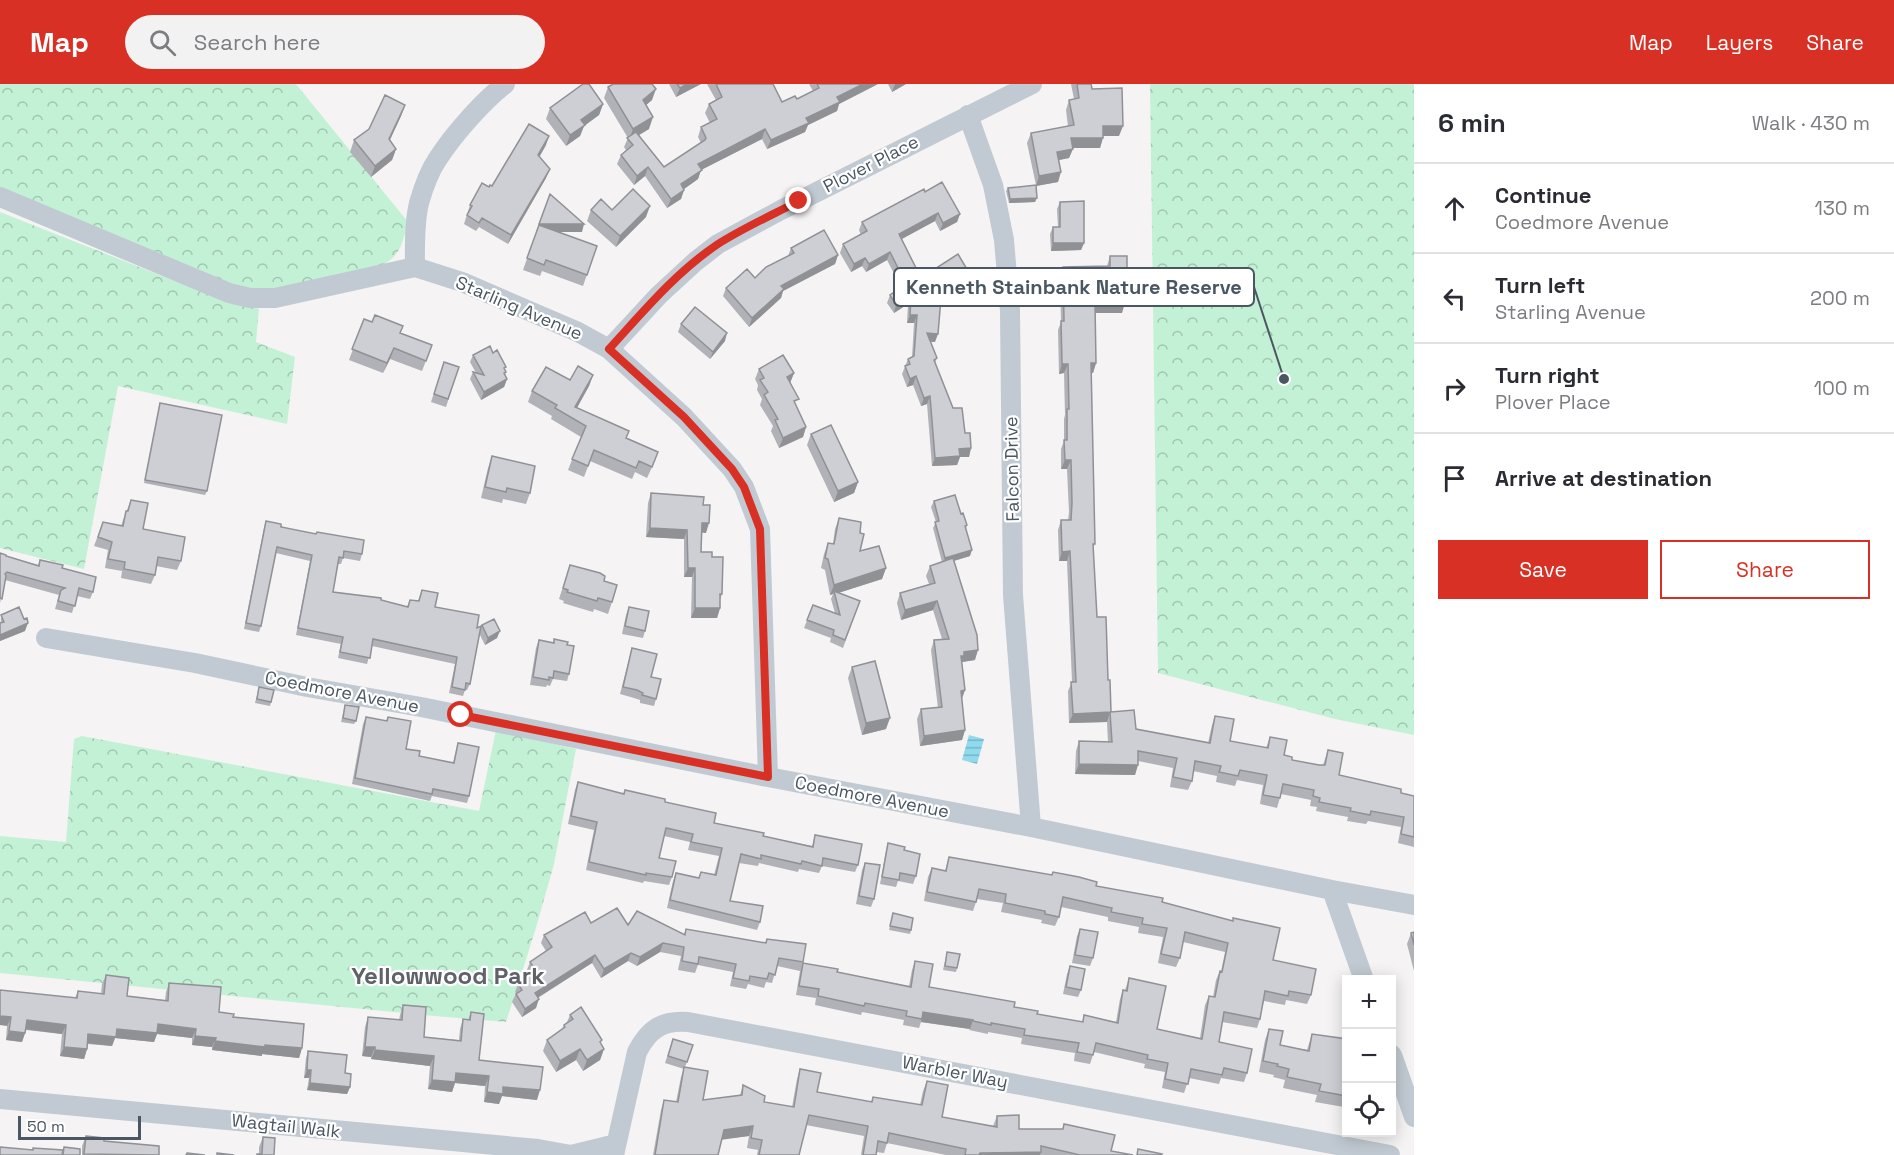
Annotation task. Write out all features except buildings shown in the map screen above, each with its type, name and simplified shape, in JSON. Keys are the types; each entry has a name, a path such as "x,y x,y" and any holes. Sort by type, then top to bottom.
{"street":[{"path":"0,197 229,293 250,298 275,298 296,294 415,267 418,205 436,161 473,115 505,84"},
{"name":"Plover Place","path":"609,349 659,295 718,244 1032,84"},
{"name":"Falcon Drive","path":"968,115 993,185 1004,240 1010,311 1013,595 1031,827"},
{"name":"Starling Avenue","path":"415,267 462,282 578,332 609,349 684,417 732,469 752,504 760,529 768,777"},
{"name":"Coedmore Avenue","path":"46,638 195,663 307,687 421,707 1414,905"},
{"path":"1332,890 1362,975"},
{"name":"Warbler Way","path":"615,1149 637,1052 644,1039 653,1030 677,1021 1390,1155"},
{"path":"1396,1066 1414,1117"},
{"name":"Wagtail Walk","path":"0,1099 538,1149 571,1155 615,1149"}],"green space":[{"path":"0,84 296,84 408,222 400,249 379,267 275,291 236,289 0,195"},
{"path":"1150,84 1414,84 1414,735 1335,719 1158,673"},
{"path":"0,212 200,291 259,309 256,342 295,357 287,424 118,386 84,569 0,548"},
{"path":"496,730 576,749 554,864 506,1022 0,973 0,836 66,842 74,739 82,736 479,811"}],"water":[{"path":"969,735 984,739 977,764 962,760"}],"place":[{"name":"Kenneth Stainbank Nature Reserve","path":"1284,379"}],"district":[{"name":"Yellowwood Park","path":"448,976"}],"route":[{"path":"461,715 768,777 760,529 752,504 732,469 684,417 609,349 659,295 696,261 718,244 799,201"}]}
